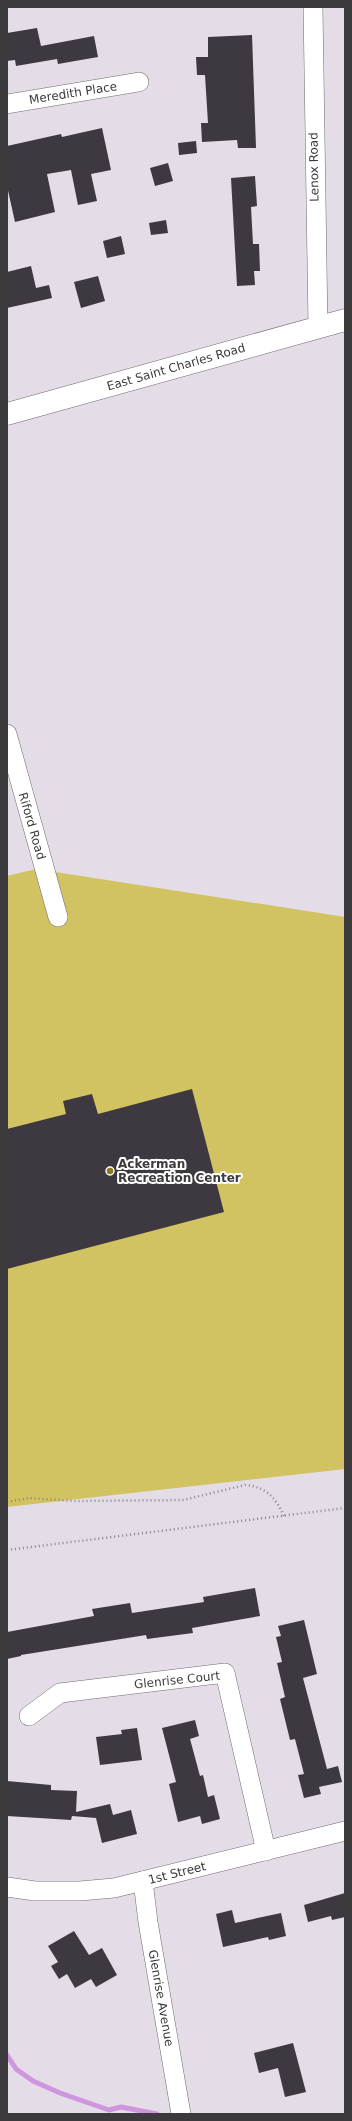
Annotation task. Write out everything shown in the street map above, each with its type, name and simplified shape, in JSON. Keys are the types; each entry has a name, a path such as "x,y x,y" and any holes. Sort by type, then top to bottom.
{"main road":[{"name":"East Saint Charles Road","path":"7,414 345,320"}],"street":[{"name":"Lenox Road","path":"313,7 318,327"},
{"name":"Meredith Place","path":"7,104 139,82"},
{"name":"Riford Road","path":"7,734 58,917"},
{"name":"Glenrise Court","path":"29,1716 60,1693 225,1673 266,1851"},
{"name":"1st Street","path":"7,1887 35,1891 80,1891 114,1888 345,1831"},
{"name":"Glenrise Avenue","path":"143,1881 148,1922 181,2114"}],"path":[{"path":"7,1502 29,1498 74,1500 183,1500 245,1485 255,1485 268,1491 279,1504 284,1516"},
{"path":"7,1550 345,1508"}],"shaded area":[{"path":"36,869 345,917 345,1469 7,1507 7,876"}],"building":[{"path":"37,28 41,46 94,36 98,57 58,64 57,59 16,66 15,60 7,61 7,33"},
{"path":"252,35 256,148 238,148 237,140 202,142 201,123 208,123 205,75 197,75 196,57 208,57 208,37"},
{"path":"102,128 111,170 91,174 97,201 78,205 71,170 47,174 55,212 15,222 7,186 7,146 61,134 62,137"},
{"path":"196,141 197,153 179,155 178,143"},
{"path":"168,163 173,181 155,186 150,168"},
{"path":"255,176 257,206 251,207 253,244 259,244 260,271 254,271 255,285 237,286 231,178"},
{"path":"166,220 168,233 151,235 149,223"},
{"path":"121,236 125,254 107,258 103,241"},
{"path":"31,266 36,288 49,285 52,298 7,308 7,272"},
{"path":"98,276 105,301 81,308 74,282"},
{"name":"Ackerman Recreation Center","path":"192,1089 224,1212 7,1269 7,1129 66,1114 63,1101 92,1094 98,1114"},
{"path":"255,1588 260,1616 192,1628 193,1633 147,1639 146,1635 21,1655 7,1659 7,1632 94,1616 92,1609 130,1603 132,1613 204,1602 203,1597"},
{"path":"304,1620 317,1674 303,1678 327,1769 338,1766 342,1782 319,1787 321,1794 304,1798 298,1775 304,1774 295,1739 290,1740 280,1699 285,1697 277,1663 282,1662 276,1637 281,1636 278,1626"},
{"path":"195,1720 199,1736 190,1739 200,1776 203,1775 208,1797 214,1795 220,1819 202,1824 200,1816 178,1822 169,1784 176,1782 162,1728"},
{"path":"137,1728 142,1760 100,1765 96,1737 122,1734 121,1730"},
{"path":"7,1781 51,1785 51,1790 77,1791 76,1812 110,1804 113,1815 131,1810 137,1834 102,1843 96,1818 72,1816 71,1820 7,1816"},
{"path":"345,1893 345,1917 332,1920 331,1916 308,1922 304,1905"},
{"path":"232,1910 235,1923 281,1913 286,1936 269,1940 268,1937 223,1947 216,1914"},
{"path":"74,1931 89,1955 102,1948 117,1975 96,1987 91,1979 75,1988 67,1974 59,1979 51,1966 58,1962 48,1946"},
{"path":"293,2043 306,2092 285,2097 278,2068 259,2073 254,2053"}],"waterway":[{"path":"7,2055 16,2069 33,2081 60,2093 109,2110 121,2107 157,2114"}],"place":[{"name":"Ackerman Recreation Center","path":"110,1171"}]}
